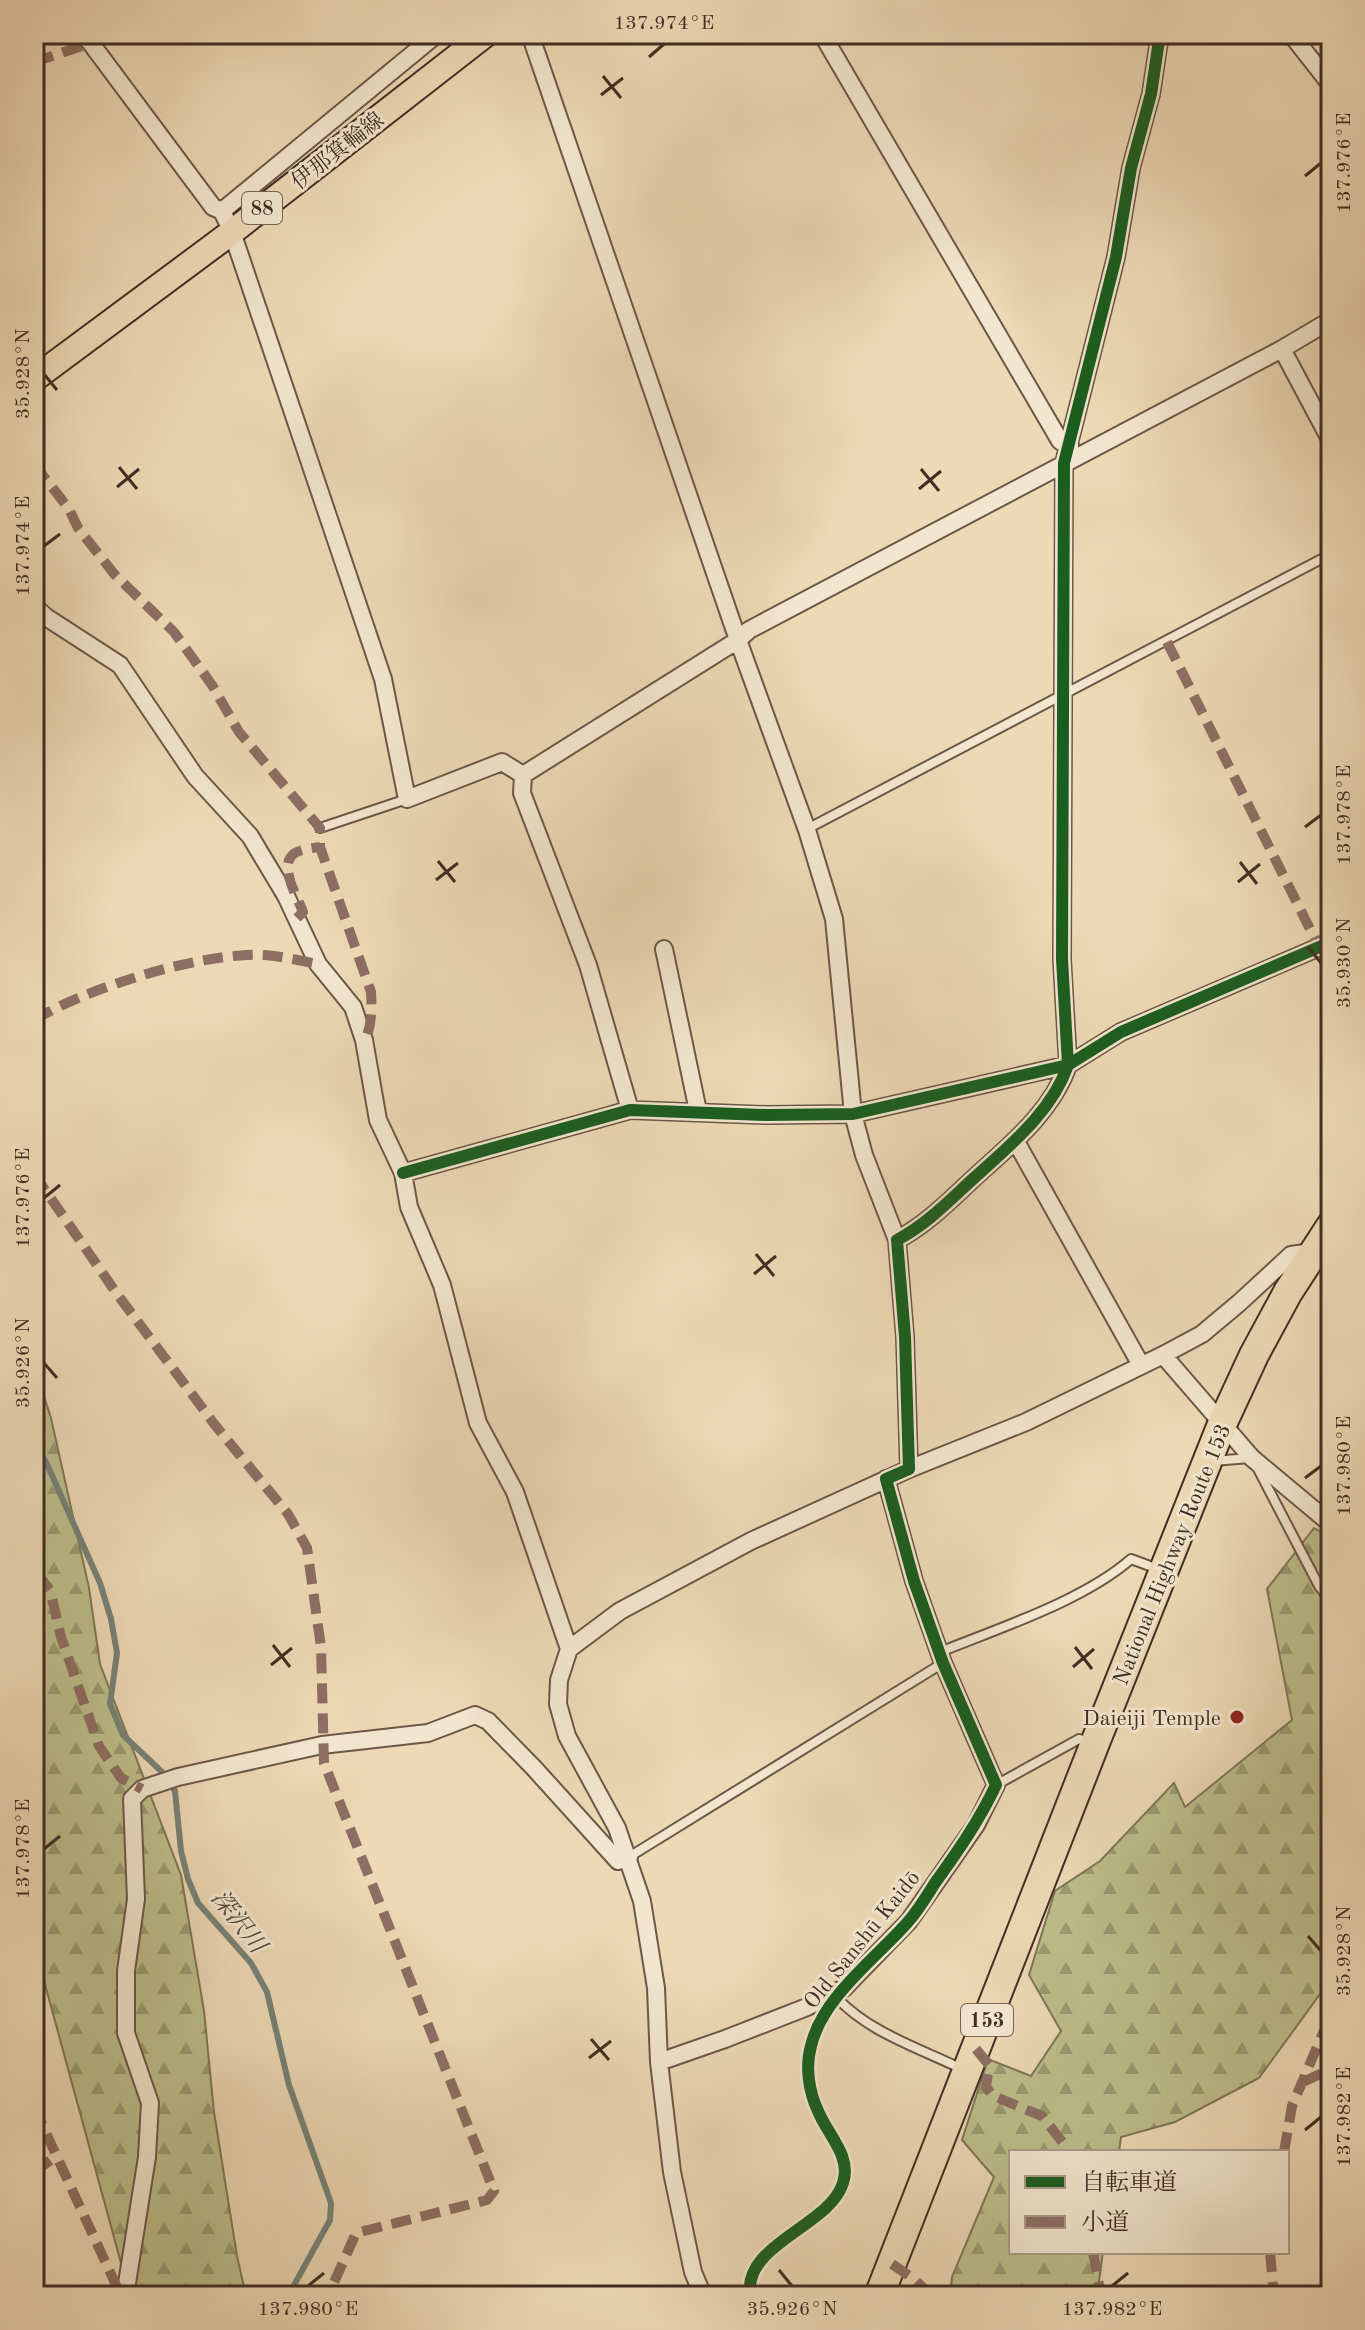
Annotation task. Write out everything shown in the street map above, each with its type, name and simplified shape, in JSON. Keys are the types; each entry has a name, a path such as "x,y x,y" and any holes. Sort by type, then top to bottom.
{"highway":[{"name":"National Highway Route 153","path":"879,2296 1223,1422 1254,1355 1312,1252 1331,1226"}],"main road":[{"name":"伊那箕輪線","path":"34,379 227,221 486,34"}],"street":[{"path":"84,34 213,207 227,221 383,679 407,799 502,762 523,775"},
{"path":"227,221 437,34"},
{"path":"530,34 738,640 807,830 834,919 853,1114 864,1155 897,1240 905,1337 909,1469"},
{"path":"822,34 1060,441 1070,446"},
{"path":"897,1240 920,1227 1015,1140 1062,1081 1068,1065 1062,959 1064,463 1116,257 1131,168 1151,94 1160,34"},
{"path":"1291,34 1331,85"},
{"path":"523,775 738,640 749,630 1282,349 1331,320"},
{"path":"1282,349 1331,441"},
{"path":"34,606 120,665 195,776 250,836 286,896 318,964 353,1007 364,1040 378,1120 403,1173 409,1207 442,1285 478,1423 515,1492 569,1649"},
{"path":"523,775 522,793 588,965 630,1110"},
{"path":"403,1173 630,1110 767,1115 853,1114 1068,1065 1121,1032 1331,942"},
{"path":"664,949 698,1111"},
{"path":"1015,1140 1141,1365"},
{"path":"702,2295 693,2272 672,2172 659,2062 656,1988 642,1901 617,1828 567,1736 558,1704 559,1680 569,1649 620,1611 751,1541 909,1469 1026,1422 1163,1355 1202,1334 1291,1255 1312,1252"},
{"path":"1163,1355 1252,1458 1331,1524"},
{"path":"886,1479 914,1581 941,1658 996,1785"},
{"path":"125,2296 147,2157 150,2103 126,2033 126,1971 136,1899 132,1799 142,1789 178,1777 322,1745 428,1733 475,1715 488,1721 618,1861 629,1857"},
{"name":"Old Sanshū Kaidō","path":"841,1993 909,1921 976,1825 996,1785"},
{"path":"659,2062 841,1993"}],"lane":[{"path":"807,830 1331,554"},
{"path":"320,828 407,799"},
{"path":"1208,1461 1252,1458 1319,1586 1331,1601"},
{"path":"629,1857 941,1658 1040,1612 1117,1571 1131,1559 1163,1571"},
{"path":"996,1785 1079,1739 1095,1743"},
{"path":"841,1993 853,2015 895,2039 966,2071"},
{"name":"Old Sanshū Kaidō","path":"750,2296 749,2288 757,2266 772,2249 835,2199 844,2183 845,2165 818,2112 809,2081 810,2049 816,2029 841,1993"}],"green space":[{"path":"34,1366 51,1418 89,1588 100,1664 181,1875 204,2011 214,2112 246,2296 130,2296 34,1944"},
{"path":"1314,1528 1331,1538 1331,1979 1259,2078 1175,2122 1121,2137 1119,2150 1009,2150 1009,2254 1103,2254 1097,2296 950,2296 952,2277 994,2177 962,2140 988,2059 1031,2076 1061,2031 1029,1975 1055,1891 1100,1861 1174,1783 1185,1807 1292,1720 1267,1589"}],"waterway":[{"name":"深沢川","path":"34,1444 46,1462 100,1583 111,1619 117,1653 110,1704 123,1735 162,1772 175,1791 181,1851 198,1903 251,1963 267,1992 289,2085 331,2203 330,2220 288,2296"}],"marked path":[{"path":"34,62 91,43"},
{"path":"34,464 115,575 174,632 212,685 239,732 320,828 320,847 371,992 371,1018 364,1043"},
{"path":"1167,642 1319,947"},
{"path":"297,918 303,912 288,873 290,858 295,853 320,847"},
{"path":"34,1020 113,985 209,959 264,955 318,964"},
{"path":"34,1174 117,1294 215,1425 288,1514 307,1548 321,1647 324,1763 494,2191 487,2200 356,2233 328,2296"},
{"path":"34,1580 43,1581 50,1590 61,1637 99,1746 121,1778 142,1789"},
{"path":"1284,2150 1292,2106 1331,2014"},
{"path":"976,2049 989,2065 986,2087 993,2096 1042,2116 1063,2143 1061,2150"},
{"path":"1303,2082 1331,2069"},
{"path":"34,2107 121,2296"},
{"path":"34,2172 55,2157"},
{"path":"1093,2254 1101,2296"},
{"path":"1270,2254 1274,2296"},
{"path":"892,2264 932,2296"}],"cycle path":[{"path":"750,2296 751,2278 760,2262 822,2212 843,2183 845,2173 841,2154 818,2111 810,2088 809,2054 817,2028 838,1995 915,1914 968,1836 996,1785 943,1663 914,1581 886,1479 909,1469 905,1337 897,1240 937,1212 1028,1127 1051,1098 1068,1065 1062,959 1064,463 1116,257 1131,168 1151,94 1160,34"},
{"path":"403,1173 630,1110 767,1115 853,1114 1068,1065 1121,1032 1331,942"}],"place":[{"name":"Daieiji Temple","path":"1237,1717"}]}
